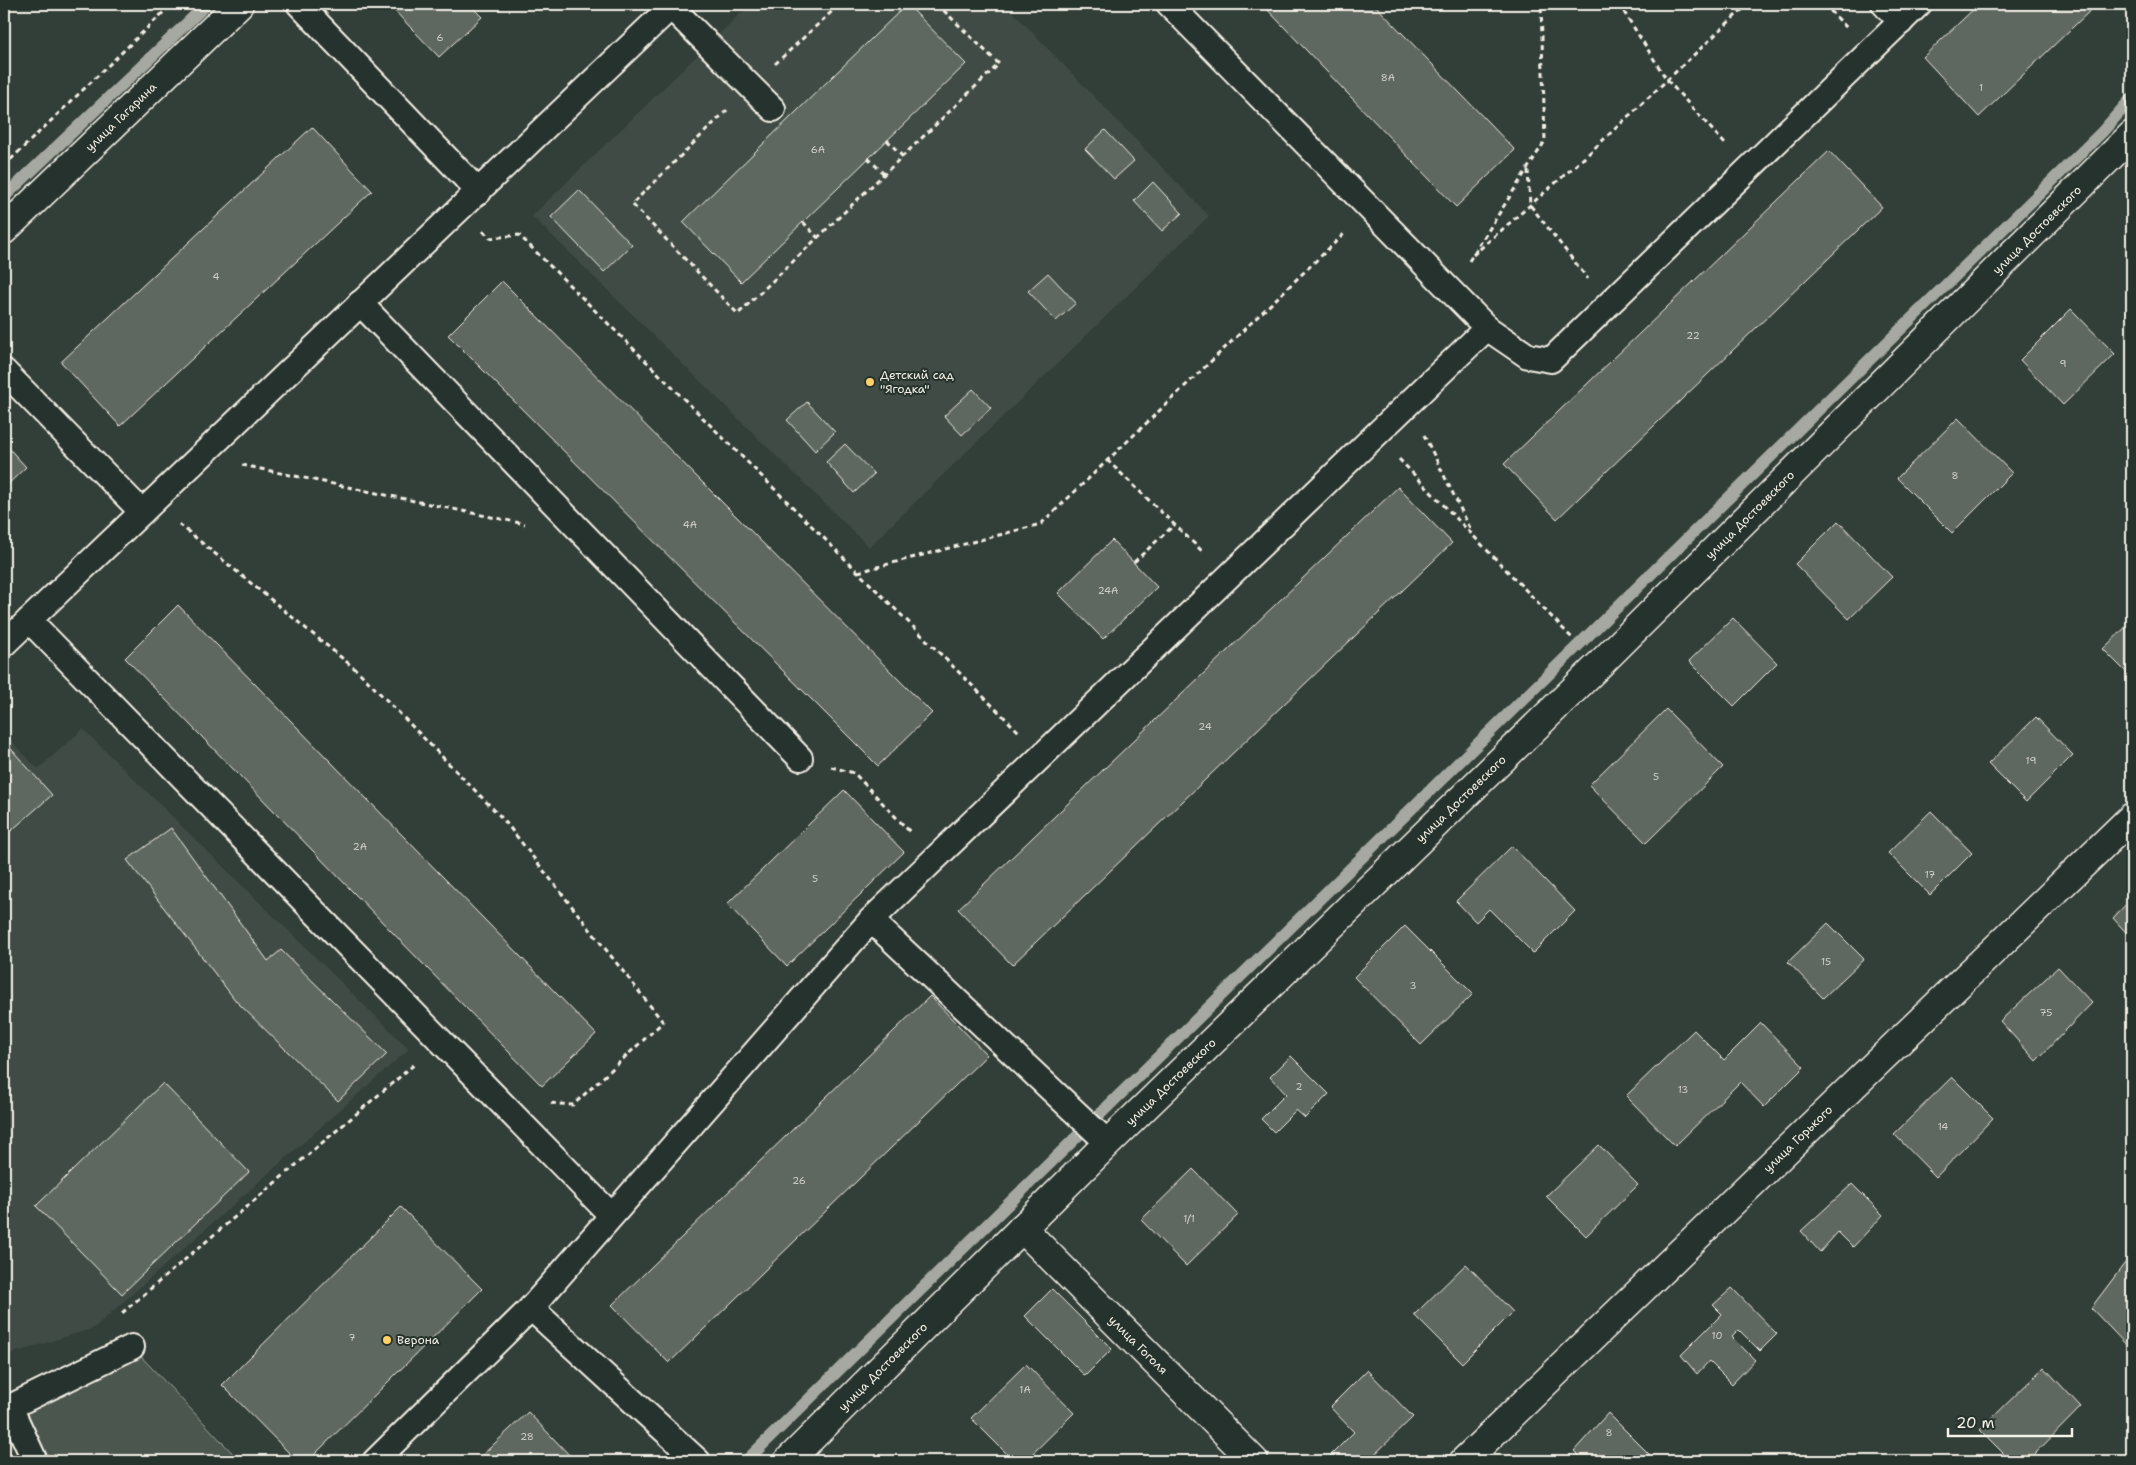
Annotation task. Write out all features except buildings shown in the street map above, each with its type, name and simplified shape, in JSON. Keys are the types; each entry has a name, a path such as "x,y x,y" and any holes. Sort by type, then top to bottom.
{"street":[{"name":"улица Гагарина","path":"4,230 239,4"},
{"name":"улица Достоевского","path":"788,1461 1108,1143 1606,658 2132,135"},
{"name":"улица Горького","path":"1464,1461 2132,817"},
{"name":"улица Гоголя","path":"1022,1228 1254,1461"}],"lane":[{"path":"299,4 479,192"},
{"path":"1169,4 1487,328 1528,356 1551,360 1919,4"},
{"path":"1884,4 1902,22"},
{"path":"4,644 360,303 479,192 672,5 774,109"},
{"path":"360,303 800,758"},
{"path":"375,1461 531,1308 871,920 1487,328"},
{"path":"4,371 149,506"},
{"path":"29,620 611,1215"},
{"path":"871,920 1108,1143"},
{"path":"531,1308 698,1461"},
{"path":"35,1461 7,1408 132,1347"}],"path":[{"path":"4,166 172,4"},
{"path":"840,4 751,87 632,204 738,314 999,64 937,4"},
{"path":"1449,290 1545,142 1541,4"},
{"path":"1619,4 1667,80 1748,170"},
{"path":"1473,255 1667,80 1748,4"},
{"path":"887,140 903,156"},
{"path":"868,158 884,174"},
{"path":"1528,169 1530,205 1608,305"},
{"path":"858,572 1041,524 1370,209"},
{"path":"460,210 490,238 519,236 1042,756"},
{"path":"803,222 818,238"},
{"path":"1409,403 1473,535"},
{"path":"1376,435 1568,634"},
{"path":"200,456 528,524"},
{"path":"1107,460 1228,577"},
{"path":"149,506 184,530 358,672 504,819 663,1022 573,1105 496,1097"},
{"path":"1134,562 1174,525"},
{"path":"800,758 854,773 935,858"},
{"path":"132,1347 116,1318 441,1041"}],"shaded area":[{"name":"Детский сад \"Ягодка\"","path":"750,4 1005,4 1209,216 869,547 532,216"},
{"path":"83,729 409,1049 94,1328 4,1356 4,734 38,769"},
{"path":"132,1347 240,1461 35,1461 10,1407"}],"waterway":[{"path":"4,197 207,4"},
{"path":"746,1461 2102,132 2132,98"}],"place":[{"name":"Детский сад \"Ягодка\"","path":"870,382"},
{"name":"Верона","path":"387,1340"}]}
